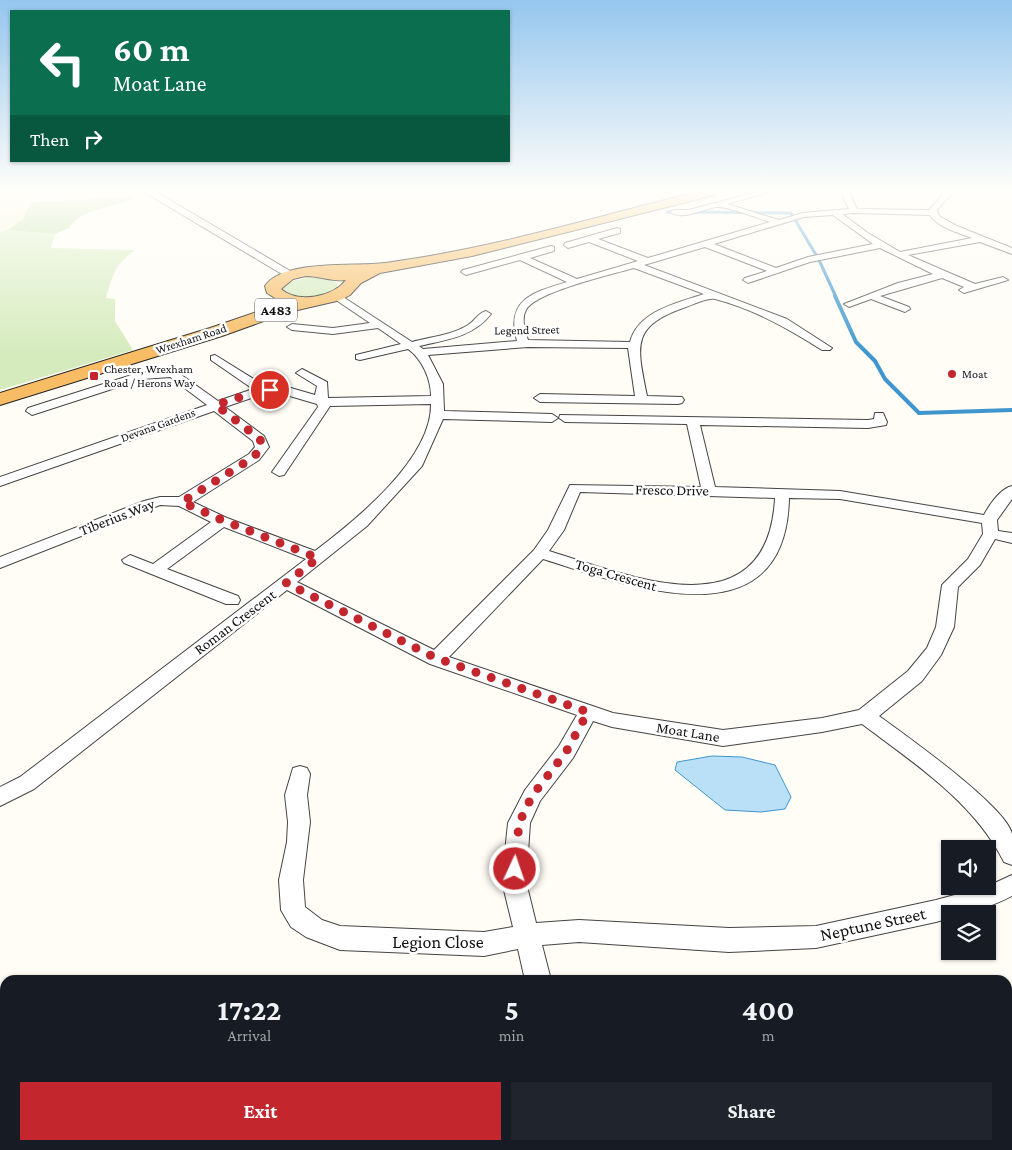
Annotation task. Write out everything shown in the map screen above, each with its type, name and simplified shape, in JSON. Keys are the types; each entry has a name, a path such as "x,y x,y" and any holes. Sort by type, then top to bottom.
{"highway":[{"path":"291,275 384,268 499,246"},
{"path":"337,296 344,292 350,283 384,268"},
{"path":"324,272 342,276 350,283"},
{"name":"A483","path":"291,275 273,286 276,294 292,300 316,300 337,296"},
{"name":"Wrexham Road","path":"238,324 261,311 276,294"},
{"name":"Wrexham Road","path":"0,398 238,324 283,308 316,300"}],"street":[{"path":"241,246 291,275"},
{"path":"607,246 647,262"},
{"path":"523,343 517,319 520,310 526,302 550,290 700,246"},
{"path":"709,246 776,271"},
{"path":"748,280 834,253 876,246"},
{"path":"882,246 942,275 973,287"},
{"path":"901,254 943,246"},
{"path":"999,246 1012,251"},
{"path":"466,272 551,249"},
{"path":"523,258 576,282"},
{"path":"634,265 783,321 826,348"},
{"path":"849,304 901,285 942,275"},
{"path":"960,291 1003,280"},
{"path":"642,400 634,345 640,331 656,315 712,295"},
{"path":"337,296 415,348 437,384 438,408 559,418 868,424 881,422 879,416"},
{"path":"871,296 906,309"},
{"path":"360,357 415,348 467,330 479,322 486,314"},
{"path":"292,327 326,331 380,325"},
{"name":"Legend Street","path":"415,348 523,343 634,345"},
{"path":"215,358 262,390"},
{"path":"32,411 142,376 178,370 216,405 260,439 262,446 254,457 182,502"},
{"path":"279,472 324,407 321,394 324,385 302,373"},
{"name":"Devana Gardens","path":"0,482 262,390 284,390 324,402 438,408"},
{"path":"540,398 678,400"},
{"name":"Roman Crescent","path":"0,797 27,783 362,523 417,463 438,408"},
{"path":"692,420 709,491"},
{"name":"Fresco Drive","path":"436,658 540,553 556,530 574,481 709,491 840,495 990,527 1012,538"},
{"name":"Moat Lane","path":"286,583 436,658 612,720 723,738 822,726 865,716 915,676 935,652 944,627 950,585 974,562 990,527 996,507 1012,490"},
{"name":"Toga Crescent","path":"540,553 649,586 678,590 703,589 750,575 761,565 770,550 782,512 782,494"},
{"name":"Tiberius Way","path":"0,563 160,501 182,502 318,558"},
{"path":"155,570 222,520"},
{"path":"130,560 232,600"},
{"path":"537,975 529,935 514,882 519,823 532,796 566,752 588,712"},
{"path":"865,716 984,812 1009,847 1012,855"},
{"name":"Legion Close","path":"300,774 296,795 299,822 298,842 291,885 293,910 299,919 315,929 340,938 401,942 484,944 529,935 607,932 729,940"},
{"name":"Neptune Street","path":"729,940 816,937 936,911 989,896 1012,885"}],"green space":[{"path":"0,246 52,246 51,248 135,250 119,265 106,298 115,299 115,321 133,350 0,390"},
{"path":"310,277 327,278 337,283 337,288 325,295 310,298 289,294 283,290 290,282"}],"water":[{"path":"712,756 742,757 775,765 791,797 785,809 761,812 725,810 675,770 677,762"}],"waterway":[{"path":"810,246 836,297"},
{"path":"835,296 856,342 875,361 885,379 919,413 1012,410"}],"place":[{"name":"Moat","path":"952,374"},
{"name":"Chester, Wrexham Road / Herons Way","path":"94,376"}],"route":[{"path":"270,390 262,390 216,405 260,439 262,446 254,457 191,494 182,502 318,558 286,583 436,658 588,712 566,752 532,796 519,823 515,869"}]}
